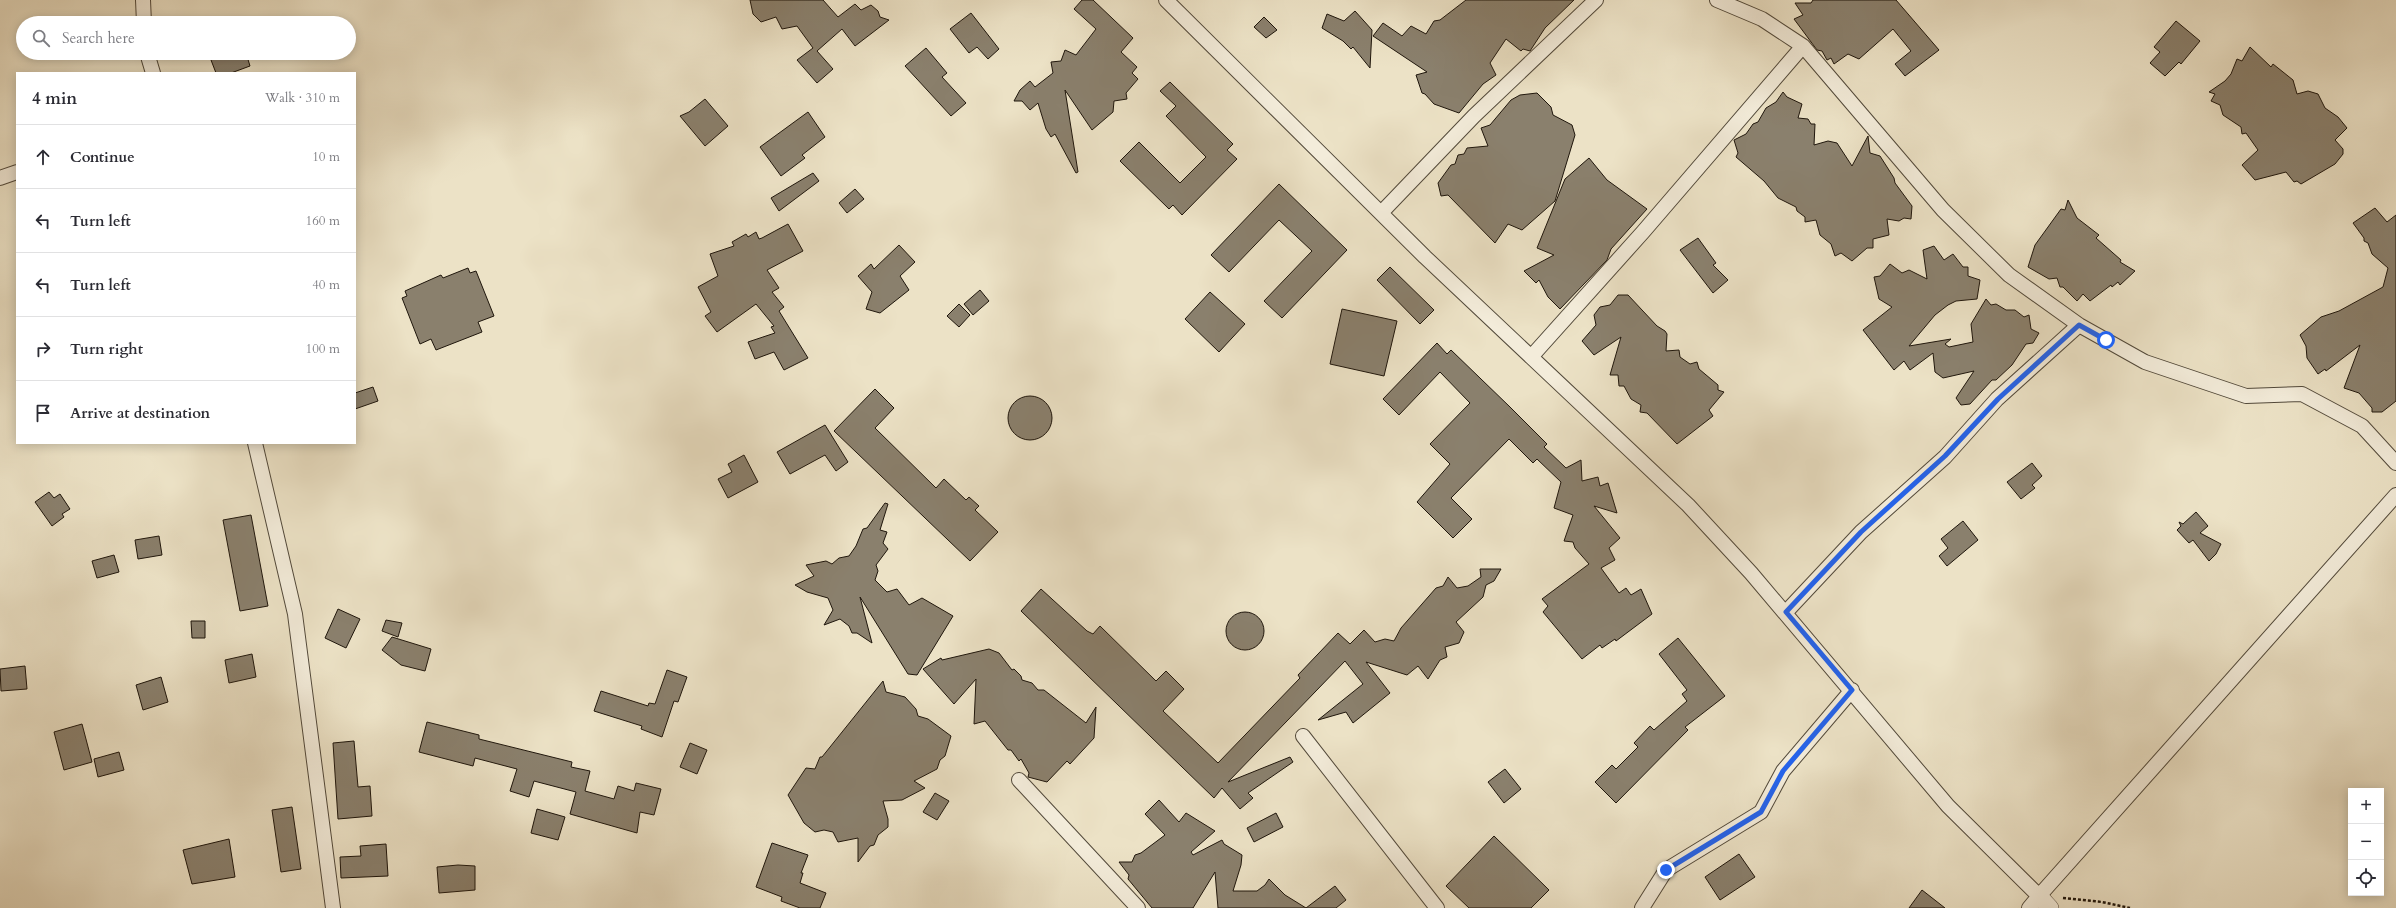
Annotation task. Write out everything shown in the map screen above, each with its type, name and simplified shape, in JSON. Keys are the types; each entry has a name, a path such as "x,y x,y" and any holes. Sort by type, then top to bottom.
{"street":[{"path":"143,0 144,16"},
{"path":"1166,0 1381,213 1688,505 1786,612 1948,806 2039,904 2396,495"},
{"path":"1381,213 1474,116 1596,0"},
{"path":"1717,0 1762,19 1803,46 1943,210 2009,275 2079,325 2145,362 2246,396 2302,394 2362,426 2396,463"},
{"path":"1531,357 1643,232 1803,46"},
{"path":"149,60 152,72"},
{"path":"0,178 16,172"},
{"path":"1786,612 1861,532 1945,456 1998,399 2079,325"},
{"path":"255,444 295,614 333,908"},
{"path":"1642,908 1666,870 1761,812 1783,771 1852,690"},
{"path":"1303,736 1437,908"},
{"path":"1019,780 1138,908"}],"path":[{"path":"2039,904 2102,902 2130,908"}],"building":[{"path":"750,0 823,0 838,17 855,4 861,10 871,5 878,11 880,17 889,20 855,46 842,29 817,51 833,69 817,83 797,60 813,48 797,26 782,29 776,17 761,22 753,14"},
{"path":"1082,0 1093,0 1133,38 1121,52 1137,67 1132,73 1138,79 1126,93 1127,99 1114,101 1113,112 1092,130 1065,90 1078,172 1076,173 1055,134 1051,137 1046,129 1038,103 1030,110 1022,101 1014,101 1020,90 1030,81 1035,87 1053,73 1051,62 1061,61 1065,50 1076,55 1096,29 1074,9"},
{"path":"1466,0 1574,0 1545,28 1530,51 1523,49 1521,51 1506,39 1490,63 1496,75 1483,84 1459,113 1434,104 1425,94 1422,93 1416,75 1427,72 1373,36 1383,23 1402,36 1411,26 1426,34 1434,21 1440,20"},
{"path":"1813,0 1896,0 1939,50 1905,76 1895,64 1911,51 1893,29 1859,59 1848,54 1834,64 1831,58 1827,60 1822,51 1817,50 1794,19 1803,15 1795,3 1811,3"},
{"path":"1355,11 1372,30 1370,68 1353,47 1351,49 1343,41 1322,28 1327,14 1344,21"},
{"path":"971,13 999,49 988,59 977,47 969,53 950,29"},
{"path":"1264,17 1277,30 1266,38 1254,27"},
{"path":"2176,21 2200,41 2181,64 2179,62 2165,76 2150,63 2160,52 2154,47"},
{"path":"2250,47 2271,67 2273,64 2293,80 2297,94 2308,91 2318,94 2325,108 2338,117 2347,128 2335,140 2343,149 2343,154 2335,164 2301,184 2297,181 2294,182 2286,172 2255,180 2242,165 2258,150 2246,133 2242,134 2241,127 2223,115 2220,105 2211,101 2215,94 2209,92 2225,81 2231,74 2237,59 2242,61"},
{"path":"926,48 947,73 942,77 966,103 951,116 905,66"},
{"path":"211,60 248,60 250,66 234,72 216,72"},
{"path":"1170,82 1233,144 1227,150 1237,159 1182,215 1173,205 1169,209 1120,161 1139,142 1180,183 1206,157 1166,116 1176,106 1160,91"},
{"path":"1783,92 1787,97 1802,104 1798,118 1808,119 1811,124 1815,124 1814,145 1828,141 1837,143 1852,166 1868,136 1870,153 1880,156 1894,178 1895,183 1912,206 1911,219 1904,218 1899,221 1887,219 1889,235 1873,239 1873,248 1867,248 1852,261 1841,253 1835,256 1831,244 1820,235 1816,220 1805,222 1805,217 1797,211 1796,207 1778,198 1764,181 1736,157 1738,153 1734,140 1746,134 1753,124 1758,122 1766,108 1776,102"},
{"path":"1537,93 1551,107 1553,115 1572,125 1575,135 1555,201 1522,230 1508,224 1495,243 1448,195 1441,196 1438,183 1451,165 1455,164 1458,155 1464,154 1467,148 1488,146 1481,128 1490,125 1511,100 1520,95"},
{"path":"705,99 728,126 705,146 680,116 689,112"},
{"path":"808,112 825,137 802,155 805,158 781,176 760,147"},
{"path":"1589,158 1607,180 1647,209 1611,249 1607,260 1560,309 1548,297 1539,280 1536,283 1524,271 1554,255 1537,248 1565,179"},
{"path":"813,173 819,181 779,211 771,198"},
{"path":"1279,184 1347,250 1282,318 1264,301 1312,251 1279,220 1229,272 1211,255"},
{"path":"855,189 864,199 847,213 839,203"},
{"path":"2068,200 2077,218 2099,235 2096,238 2121,260 2120,262 2135,271 2120,285 2118,282 2112,287 2111,285 2090,301 2083,294 2077,301 2063,287 2060,287 2057,278 2049,279 2028,267 2035,245 2061,209 2065,210"},
{"path":"2375,208 2387,222 2396,215 2396,401 2382,412 2372,412 2372,408 2359,393 2344,388 2360,345 2326,371 2325,369 2318,374 2307,358 2306,346 2300,335 2321,317 2339,311 2383,287 2388,268 2372,254 2368,243 2364,241 2364,238 2353,223"},
{"path":"788,224 803,251 767,270 779,288 772,292 784,307 779,311 808,358 784,370 774,352 755,359 748,342 775,333 771,327 774,326 756,304 717,332 705,316 711,312 698,287 718,276 710,254 734,246 732,242 746,234 748,237 756,232 759,239"},
{"path":"1698,238 1716,263 1713,265 1728,280 1713,293 1680,250"},
{"path":"899,245 915,262 900,276 909,290 880,313 866,309 872,292 858,276 871,264 874,269"},
{"path":"1934,246 1944,260 1953,254 1963,267 1968,267 1968,276 1980,280 1977,299 1956,301 1948,305 1935,315 1909,346 1951,339 1945,344 1949,347 1973,342 1971,324 1986,299 1991,305 1996,304 2006,310 2015,310 2024,317 2029,315 2031,329 2039,333 2033,343 2026,344 2012,365 1996,380 1992,380 1970,404 1961,405 1956,398 1974,371 1943,378 1935,372 1933,353 1910,370 1904,361 1894,370 1863,330 1892,307 1879,299 1874,277 1880,276 1890,264 1902,273 1909,270 1927,279 1923,250"},
{"path":"1390,267 1434,310 1420,324 1377,280"},
{"path":"468,268 470,273 476,271 494,316 478,322 482,332 436,350 431,339 420,344 402,298 407,296 405,291 441,275 443,278"},
{"path":"980,290 989,301 973,315 964,304"},
{"path":"1210,292 1245,324 1219,352 1185,319"},
{"path":"1618,295 1628,295 1657,326 1665,331 1667,334 1666,351 1679,350 1680,357 1690,364 1697,362 1699,369 1718,385 1718,390 1724,392 1709,410 1713,416 1677,444 1647,413 1640,412 1641,405 1631,399 1624,386 1619,386 1618,375 1610,375 1621,337 1594,355 1582,341 1596,325 1594,315 1600,307 1610,305"},
{"path":"959,304 970,315 959,327 947,316"},
{"path":"1342,309 1397,321 1384,376 1330,364"},
{"path":"1437,343 1447,354 1451,350 1510,407 1547,444 1544,447 1566,468 1581,460 1582,481 1598,477 1600,486 1608,483 1617,513 1594,506 1620,538 1609,548 1615,560 1601,568 1619,593 1626,588 1631,595 1641,589 1652,614 1616,641 1615,639 1602,648 1600,645 1582,659 1543,612 1548,606 1542,599 1589,564 1575,548 1573,542 1564,541 1573,515 1554,508 1561,482 1537,459 1533,463 1509,439 1451,498 1472,519 1453,538 1417,502 1450,464 1430,444 1470,403 1440,372 1399,415 1383,399"},
{"path":"373,387 378,401 356,409 356,393"},
{"path":"875,389 894,408 875,428 936,488 944,479 966,500 969,497 979,506 975,510 998,532 970,561 834,431"},
{"path":"1030,396 1042,400 1048,406 1052,418 1048,430 1042,436 1030,440 1018,436 1012,430 1008,418 1012,406 1018,400"},
{"path":"825,425 848,462 836,471 825,455 790,474 777,452"},
{"path":"744,455 758,482 728,498 718,479 732,472 728,464"},
{"path":"2032,463 2042,476 2032,485 2035,488 2021,499 2007,482"},
{"path":"49,492 54,498 60,494 70,509 62,514 64,517 52,526 35,502"},
{"path":"885,503 888,504 880,530 887,532 883,543 888,549 876,565 878,571 875,580 887,592 897,589 909,605 922,598 953,616 917,675 908,674 860,597 872,643 857,633 852,633 849,626 840,619 824,625 833,610 828,598 807,592 795,585 814,576 806,565 826,561 832,564 839,558 849,556 856,546 863,529 867,528"},
{"path":"2196,512 2208,526 2200,533 2221,544 2216,554 2209,561 2193,540 2189,543 2177,530 2181,526 2179,522 2183,524"},
{"path":"251,515 268,606 240,611 223,520"},
{"path":"1963,521 1978,540 1947,566 1939,556 1948,548 1941,539"},
{"path":"159,536 162,555 138,559 135,540"},
{"path":"114,555 119,572 97,578 92,561"},
{"path":"1480,569 1501,569 1494,581 1486,585 1483,597 1456,622 1464,632 1459,643 1445,647 1447,657 1440,660 1428,679 1418,666 1407,675 1366,662 1390,693 1353,723 1346,712 1318,720 1363,684 1345,661 1228,782 1290,757 1293,762 1248,793 1253,798 1240,809 1222,788 1214,798 1021,611 1041,589 1087,631 1093,634 1100,626 1156,681 1166,671 1184,689 1163,711 1218,763 1300,678 1298,675 1338,633 1350,644 1364,630 1375,642 1385,639 1394,641 1401,628 1436,588 1443,586 1448,577 1457,588 1468,586 1481,577"},
{"path":"338,609 360,619 346,648 325,638"},
{"path":"1241,612 1249,612 1259,617 1263,624 1263,638 1259,645 1249,650 1241,650 1231,645 1229,642 1226,635 1226,627 1231,617 1234,615"},
{"path":"386,620 402,623 398,637 382,631"},
{"path":"191,621 205,621 205,638 192,638"},
{"path":"392,637 431,649 425,671 401,665 382,650"},
{"path":"1678,638 1725,696 1685,727 1688,730 1616,803 1595,782 1612,765 1616,769 1638,747 1634,743 1650,726 1654,730 1687,701 1682,694 1687,690 1659,654"},
{"path":"989,649 999,653 1012,670 1014,669 1021,676 1022,680 1032,683 1038,690 1044,690 1086,723 1096,707 1094,738 1070,764 1067,761 1047,782 1028,777 1029,773 1021,759 1019,761 1011,750 1008,750 985,721 974,724 976,679 954,704 923,669 941,658 942,660"},
{"path":"252,654 256,677 229,683 225,660"},
{"path":"25,666 27,689 1,691 0,669"},
{"path":"667,670 687,677 678,702 674,701 662,737 641,729 642,726 594,711 601,691 648,706 649,703 655,704"},
{"path":"161,677 168,702 143,710 136,685"},
{"path":"883,681 886,692 905,697 916,709 918,716 928,719 951,736 945,756 940,760 937,769 914,781 925,788 902,800 883,801 888,819 888,827 878,835 874,845 870,846 858,862 858,838 838,842 833,832 824,830 815,832 804,823 788,795 806,768 815,769 820,757 822,757"},
{"path":"427,722 479,735 479,739 572,762 571,767 590,771 585,791 614,799 618,786 634,791 636,783 661,789 654,815 640,812 637,833 570,814 576,792 534,781 529,797 510,791 517,769 475,758 473,766 419,752"},
{"path":"82,724 92,762 64,770 54,732"},
{"path":"354,741 358,787 370,786 372,816 338,819 333,743"},
{"path":"690,743 707,750 697,774 680,767"},
{"path":"119,752 124,770 98,777 94,759"},
{"path":"1505,769 1521,789 1504,803 1488,782"},
{"path":"935,793 949,801 937,820 923,812"},
{"path":"1159,800 1179,822 1186,813 1215,831 1191,852 1193,855 1222,840 1224,844 1242,855 1241,865 1233,891 1257,891 1265,885 1269,879 1285,895 1306,908 1218,908 1215,872 1193,908 1152,908 1128,879 1129,875 1119,862 1132,862 1135,855 1141,853 1165,835 1145,814"},
{"path":"292,807 301,869 281,872 272,810"},
{"path":"537,809 565,817 558,840 531,833"},
{"path":"1276,813 1283,827 1254,842 1247,828"},
{"path":"1494,836 1549,890 1531,908 1469,908 1446,886"},
{"path":"229,839 235,877 192,884 183,850"},
{"path":"772,843 808,855 801,873 803,873 800,883 826,893 820,908 800,908 781,901 782,897 756,887"},
{"path":"386,844 388,876 341,878 340,857 361,856 360,846"},
{"path":"1739,854 1755,877 1720,900 1705,877"},
{"path":"458,865 475,866 475,890 439,893 437,867"},
{"path":"1335,886 1346,900 1336,908 1306,908"},
{"path":"1922,890 1945,908 1909,908"}],"route":[{"path":"1666,870 1761,812 1783,771 1852,690 1786,612 1861,532 1945,456 1998,399 2079,325 2106,340"}]}
